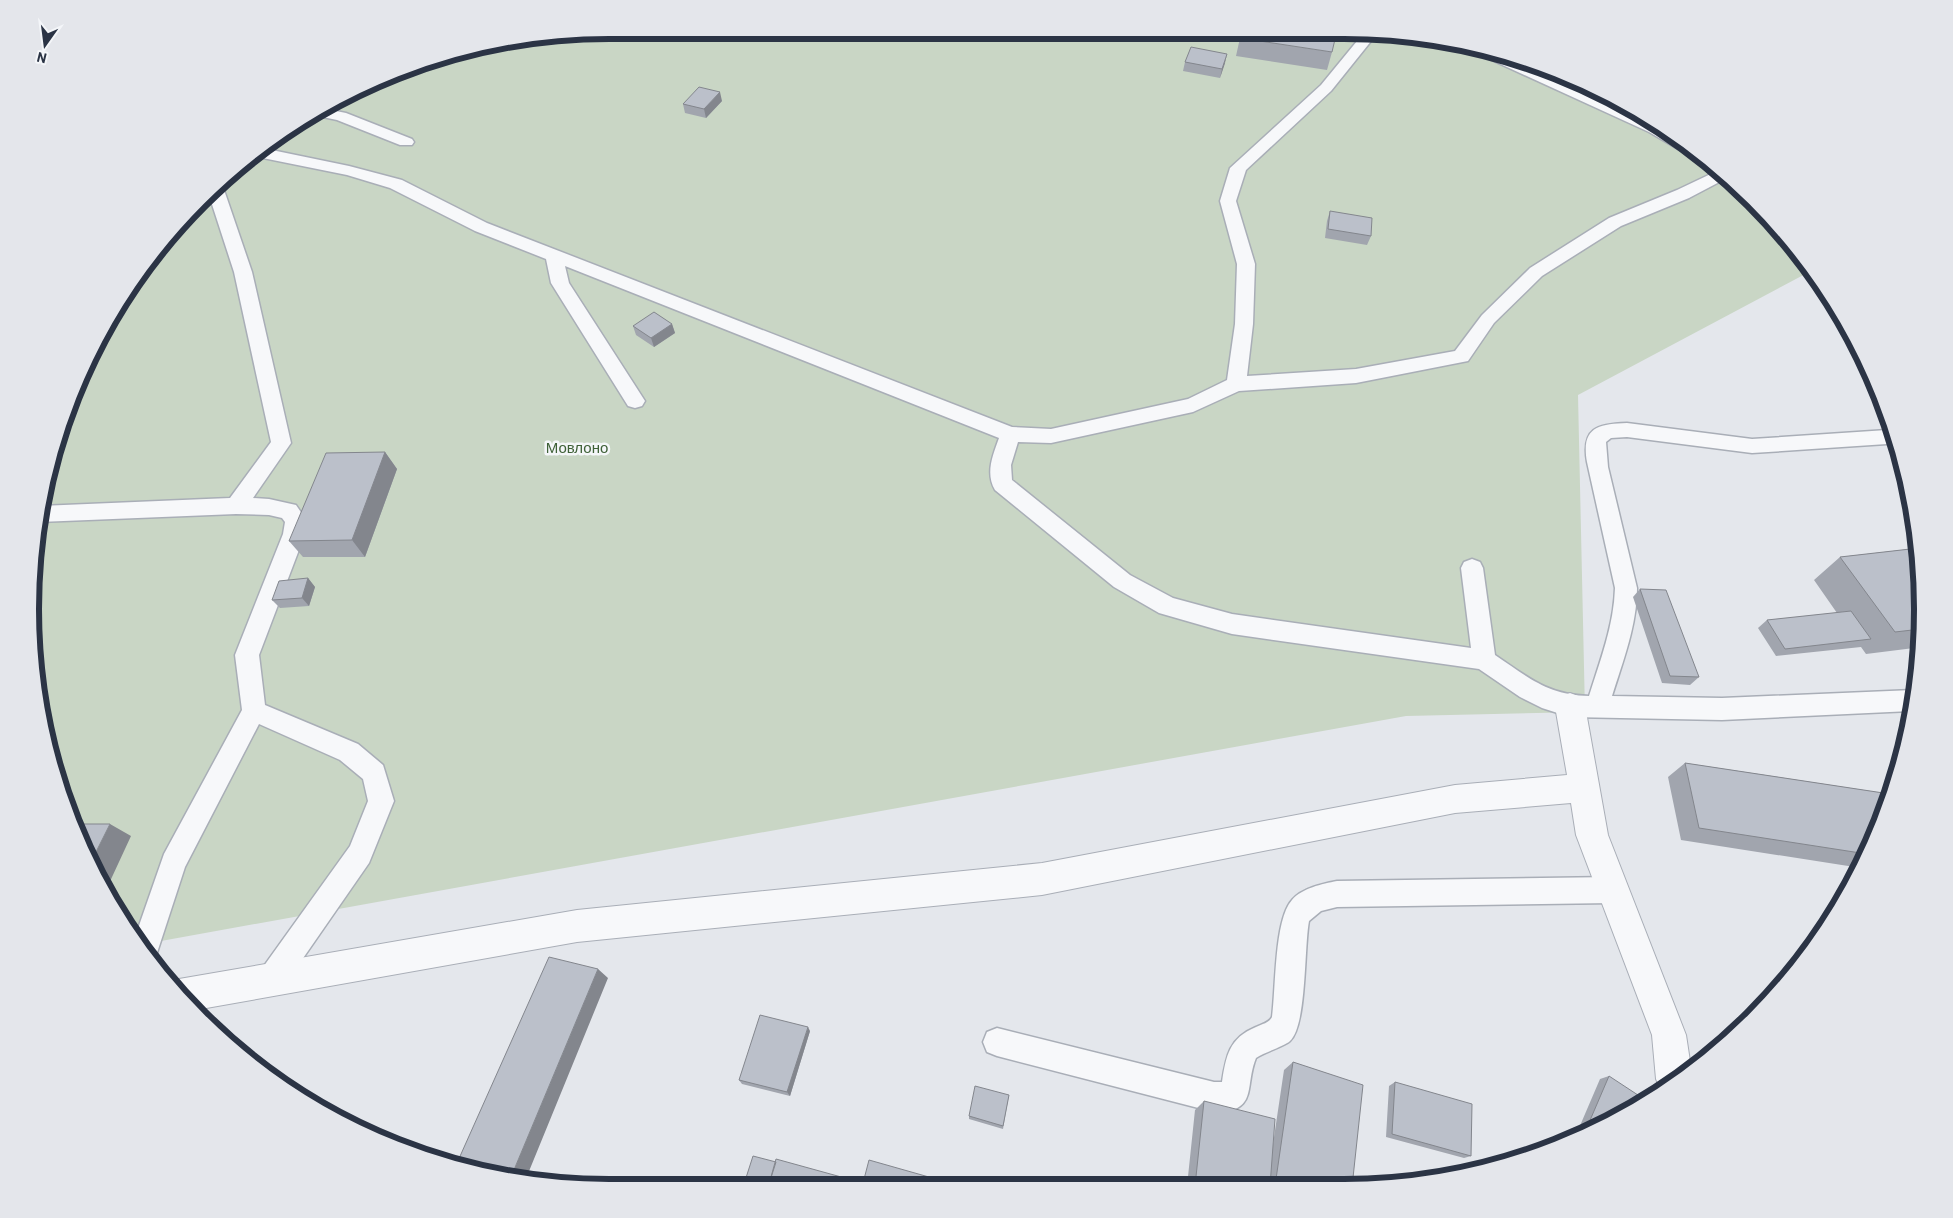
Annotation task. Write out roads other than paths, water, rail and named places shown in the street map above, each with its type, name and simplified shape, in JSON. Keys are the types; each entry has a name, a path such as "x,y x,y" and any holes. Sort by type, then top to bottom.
{"street":[{"path":"1584,706 1584,788 1592,835 1668,1035 1673,1074"},
{"path":"189,994 577,926 1042,879 1455,799 1584,788"}],"lane":[{"path":"1236,384 1244,324 1246,264 1228,201 1238,168 1326,88 1365,40"},
{"path":"1515,65 1639,122"},
{"path":"327,114 341,116 406,142"},
{"path":"266,154 349,171 396,184 482,227 1010,434 1051,436 1193,405 1236,384 1356,376 1461,356 1488,319 1536,272 1615,222 1683,194 1717,177"},
{"path":"218,195 242,272 281,444 236,506"},
{"path":"554,256 560,283 635,401"},
{"path":"1584,706 1622,620 1626,591 1620,553 1603,492 1594,449 1596,439 1607,431 1628,430 1752,446 1887,437"},
{"path":"1010,434 1000,464 999,474 1002,484 1122,580 1167,606 1232,624 1484,660 1528,690 1550,701 1584,706 1722,709 1906,700"},
{"path":"47,514 236,506 269,507 289,511 296,521 294,534 247,655 254,711 173,863 147,942"},
{"path":"1472,568 1484,660"},
{"path":"254,711 349,752 374,774 381,801 360,854 272,980"},
{"path":"997,1042 1214,1097 1228,1097 1235,1092 1240,1062 1246,1048 1256,1041 1280,1031 1286,1020 1294,932 1298,913 1315,899 1337,894 1613,890"}],"park label":[{"name":"Мовлоно","path":"577,448"}]}
